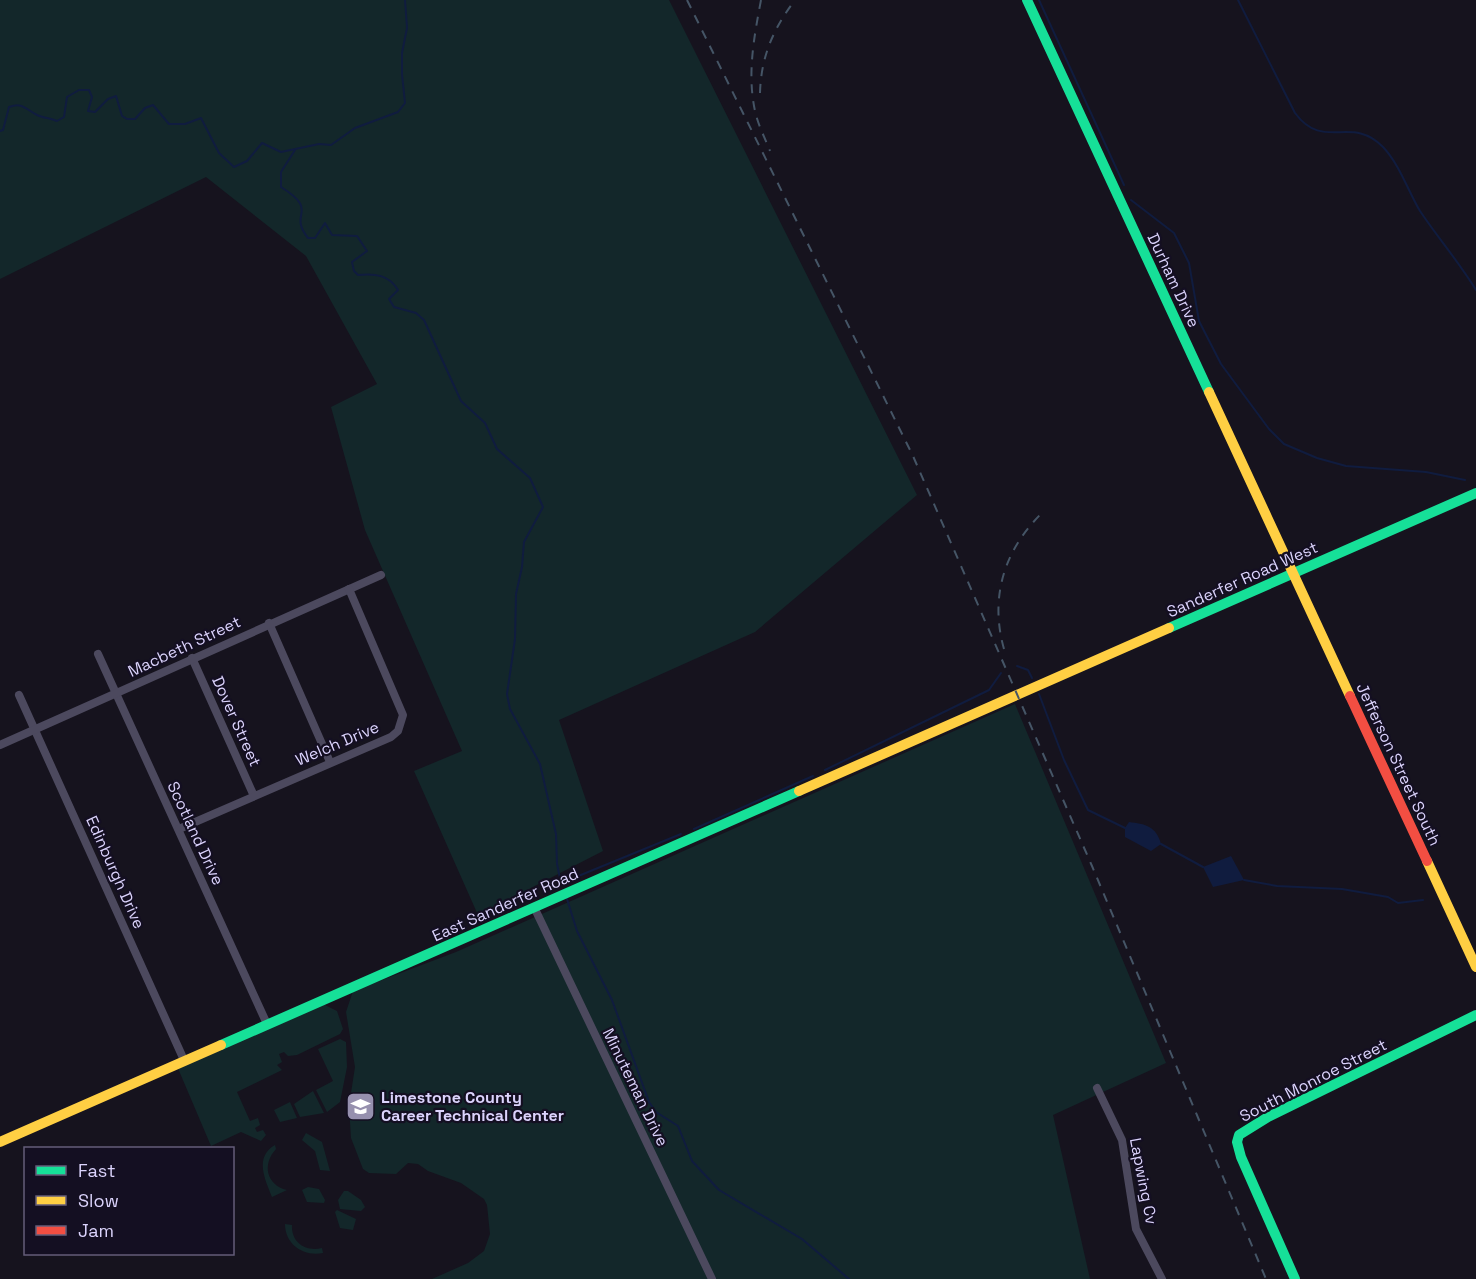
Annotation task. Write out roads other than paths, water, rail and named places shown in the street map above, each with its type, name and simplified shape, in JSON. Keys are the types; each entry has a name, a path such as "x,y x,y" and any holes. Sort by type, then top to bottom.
{"street":[{"name":"Durham Drive","path":"1027,0 1294,573"},
{"name":"Sanderfer Road West","path":"1021,693 1476,494"},
{"name":"Jefferson Street South","path":"1294,573 1476,967"},
{"name":"Macbeth Street","path":"0,745 117,694 269,623 381,575"},
{"name":"Welch Drive","path":"179,829 392,736 398,731 403,715 349,589"},
{"path":"269,623 330,762"},
{"name":"Scotland Drive","path":"98,654 267,1024"},
{"name":"Dover Street","path":"192,658 254,796"},
{"name":"East Sanderfer Road","path":"0,1142 1021,693"},
{"name":"Edinburgh Drive","path":"19,695 184,1060"},
{"name":"Minuteman Drive","path":"534,907 712,1279"},
{"name":"South Monroe Street","path":"1295,1279 1241,1157 1237,1142 1239,1135 1268,1117 1476,1015"},
{"name":"Lapwing Cv","path":"1097,1088 1122,1140 1136,1229 1162,1279"}],"water":[{"path":"1129,822 1149,827 1156,833 1161,844 1151,851 1125,837 1125,828"},
{"path":"1231,856 1244,880 1213,887 1203,867"}],"waterway":[{"path":"0,131 3,130 9,107 21,106 39,116 57,121 64,117 67,97 79,90 89,90 92,97 88,111 95,112 108,99 116,96 122,116 127,119 135,119 145,108 153,105 169,124 185,124 201,118 219,153 234,167 247,161 262,143 281,152 319,144 331,145 355,128 398,112 405,103 402,74 402,53 407,28 405,0"},
{"path":"1039,0 1124,185"},
{"path":"1238,0 1295,113 1316,130 1360,133 1383,147 1399,170 1420,211 1476,290"},
{"path":"295,150 281,172 281,187 293,195 302,207 302,229 308,238 315,238 325,223 332,235 357,236 367,251 352,262 354,271 358,275 370,274 386,278 398,290 389,299 394,307 416,313 424,320 461,401 485,423 497,449 530,478 543,507 524,542 522,567 516,594 515,639 507,694 510,709 540,764 556,834 557,864 561,883"},
{"path":"1131,200 1174,233 1189,263 1199,321 1221,364 1269,429 1284,444 1317,458 1346,466 1426,472 1465,480"},
{"path":"1017,666 1028,670 1032,678"},
{"path":"825,770 989,690 1001,673"},
{"path":"1039,694 1064,760 1088,810 1125,828"},
{"path":"694,829 813,776"},
{"path":"559,879 571,879 681,834"},
{"path":"1161,844 1203,867"},
{"path":"1244,880 1277,886 1342,889 1388,897 1398,903 1423,900"},
{"path":"567,899 577,931 612,1000 649,1102 656,1112 678,1126 692,1161 719,1190 802,1239 849,1279"}],"railway":[{"path":"687,0 913,456 1092,866 1266,1279"},
{"path":"761,0 754,42 752,83 756,116 770,151"},
{"path":"760,93 763,67 770,44 780,22 795,0"},
{"path":"1004,649 998,610 1004,574 1019,541 1044,511"}],"place":[{"name":"Limestone County Career Technical Center","path":"360,1106"}]}
